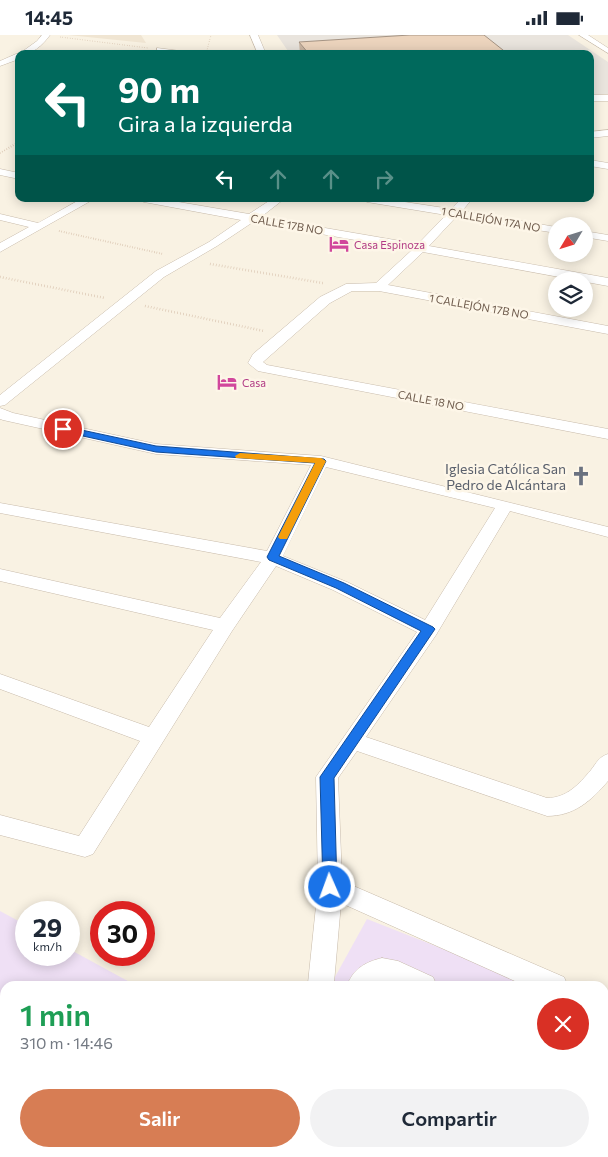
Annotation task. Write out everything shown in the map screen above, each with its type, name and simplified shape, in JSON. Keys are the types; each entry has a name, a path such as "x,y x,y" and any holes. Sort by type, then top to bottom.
{"street":[{"path":"29,50 40,43 46,35"},
{"path":"254,35 260,50"},
{"path":"583,35 600,37"},
{"path":"583,35 608,51"},
{"path":"0,64 15,58"},
{"path":"594,98 608,98"},
{"path":"594,135 608,133"},
{"path":"594,164 608,166"},
{"path":"0,172 15,175"},
{"path":"0,248 83,202"},
{"name":"CALLE 17B NO","path":"161,202 608,282"},
{"path":"0,402 160,274 213,245 274,202"},
{"name":"1 CALLEJÓN 17A NO","path":"386,202 548,229"},
{"path":"379,287 420,249 464,202"},
{"path":"0,217 37,226"},
{"path":"593,236 608,239"},
{"name":"1 CALLEJÓN 17B NO","path":"350,287 379,287 608,330"},
{"name":"CALLE 18 NO","path":"350,287 325,300 258,357 255,363 263,368 608,434"},
{"path":"0,413 8,417 156,449 321,461 608,532"},
{"path":"0,825 85,847 225,626 273,557 321,461"},
{"path":"321,981 330,887 327,777 429,629 505,505"},
{"path":"0,508 273,557 340,586 429,629"},
{"path":"0,575 225,626"},
{"path":"0,681 155,738"},
{"path":"352,741 547,807 561,807 569,804 603,773 608,763"},
{"path":"330,887 544,981"},
{"path":"363,981 367,974 379,970 391,970 414,981"}],"path":[{"path":"207,50 210,35"},
{"path":"57,36 160,50"},
{"path":"0,153 15,144"}],"shaded area":[{"path":"68,35 141,35 146,43"},
{"path":"277,35 568,35 590,50 287,50"},
{"path":"594,53 608,62 608,94 594,96"},
{"path":"0,911 15,919 15,966 80,966 80,955 90,960 90,966 100,966 128,981 0,981"},
{"path":"367,919 494,969 519,981 333,981"}],"building":[{"path":"410,35 484,35 503,50 306,50 299,42"}],"slow traffic":[{"path":"240,456 321,461 283,537"}],"place":[{"name":"Casa Espinoza","path":"339,244"},
{"name":"Casa","path":"227,382"},
{"name":"Iglesia Católica San Pedro de Alcántara","path":"581,476"}],"route":[{"path":"63,429 156,449 321,461 273,557 340,586 429,629 327,777 330,887"}]}
